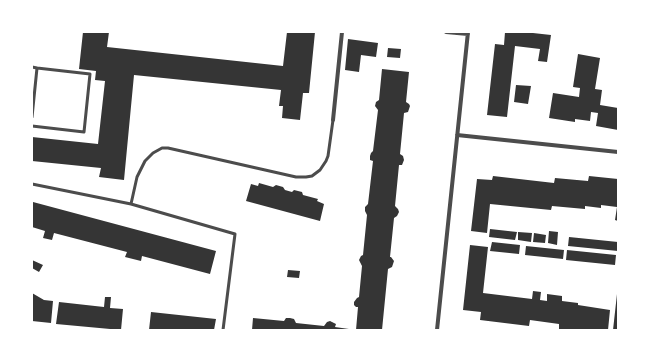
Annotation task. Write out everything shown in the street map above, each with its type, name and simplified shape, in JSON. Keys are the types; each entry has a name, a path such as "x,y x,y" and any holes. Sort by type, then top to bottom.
{"street":[{"path":"333,120 342,32"},
{"path":"437,330 468,33 446,32"},
{"path":"457,135 618,152"}],"lane":[{"path":"32,67 90,74 84,132 32,126"},
{"path":"32,117 37,68"},
{"path":"131,204 138,177 144,162 153,153 162,148 168,148 296,177 312,176 320,170 328,156 333,120"},
{"path":"32,184 131,204 235,234 223,330"}],"building":[{"path":"83,32 109,32 107,47 283,66 287,32 315,32 309,93 303,93 300,120 282,118 283,106 279,106 281,90 134,75 124,180 99,177 101,168 32,161 32,137 98,144 105,81 95,80 96,71 79,69"},
{"path":"505,32 524,32 551,35 547,62 538,61 540,49 515,46 507,117 487,115 495,44 504,45"},
{"path":"348,39 378,43 376,57 361,55 359,72 345,70"},
{"path":"388,48 401,49 400,58 387,57"},
{"path":"578,54 600,58 595,89 602,90 600,105 618,108 618,130 596,126 598,113 591,112 590,121 575,119 575,122 549,118 553,93 579,97 580,88 573,87"},
{"path":"382,69 409,72 406,102 410,106 408,112 404,113 400,154 403,156 404,160 402,165 399,165 395,206 399,212 394,218 390,257 394,261 392,267 388,269 382,330 356,330 358,307 354,305 354,302 359,297 362,266 359,260 363,255 367,215 365,207 368,204 373,161 370,160 370,156 373,151 378,110 375,106 376,102 379,100"},
{"path":"516,85 531,86 528,104 514,102"},
{"path":"493,176 554,183 555,178 588,181 589,176 618,179 618,221 615,220 617,207 601,205 601,208 585,206 585,209 552,206 551,210 490,204 487,233 471,231 477,179 492,180"},
{"path":"259,183 273,187 276,185 292,192 294,190 302,192 303,195 318,199 317,201 324,204 320,221 246,201 251,184 258,186"},
{"path":"33,202 216,251 210,274 142,256 141,261 125,257 127,252 54,233 52,240 43,238 45,231 32,227"},
{"path":"490,229 517,232 515,240 489,237"},
{"path":"549,231 558,232 557,245 548,243"},
{"path":"518,232 532,233 531,242 518,240"},
{"path":"534,233 546,235 545,243 533,242"},
{"path":"569,237 618,242 618,251 568,246"},
{"path":"492,242 520,245 519,254 490,251"},
{"path":"470,245 488,247 483,293 532,299 533,291 541,292 540,300 547,301 547,294 562,296 562,301 610,310 608,330 559,330 559,324 530,320 529,326 480,320 481,312 463,310"},
{"path":"526,246 564,250 563,259 525,255"},
{"path":"567,250 616,255 615,265 566,260"},
{"path":"32,260 43,265 39,272 32,268"},
{"path":"288,270 300,271 299,278 287,277"},
{"path":"32,293 44,300 53,301 51,323 32,321"},
{"path":"617,294 618,330 613,330"},
{"path":"105,297 111,297 110,308 123,309 121,330 56,324 59,302 104,307"},
{"path":"151,312 216,319 214,330 149,330"},
{"path":"253,318 284,321 286,318 290,318 294,319 296,323 324,326 330,321 336,324 335,327 356,330 252,330"}]}
